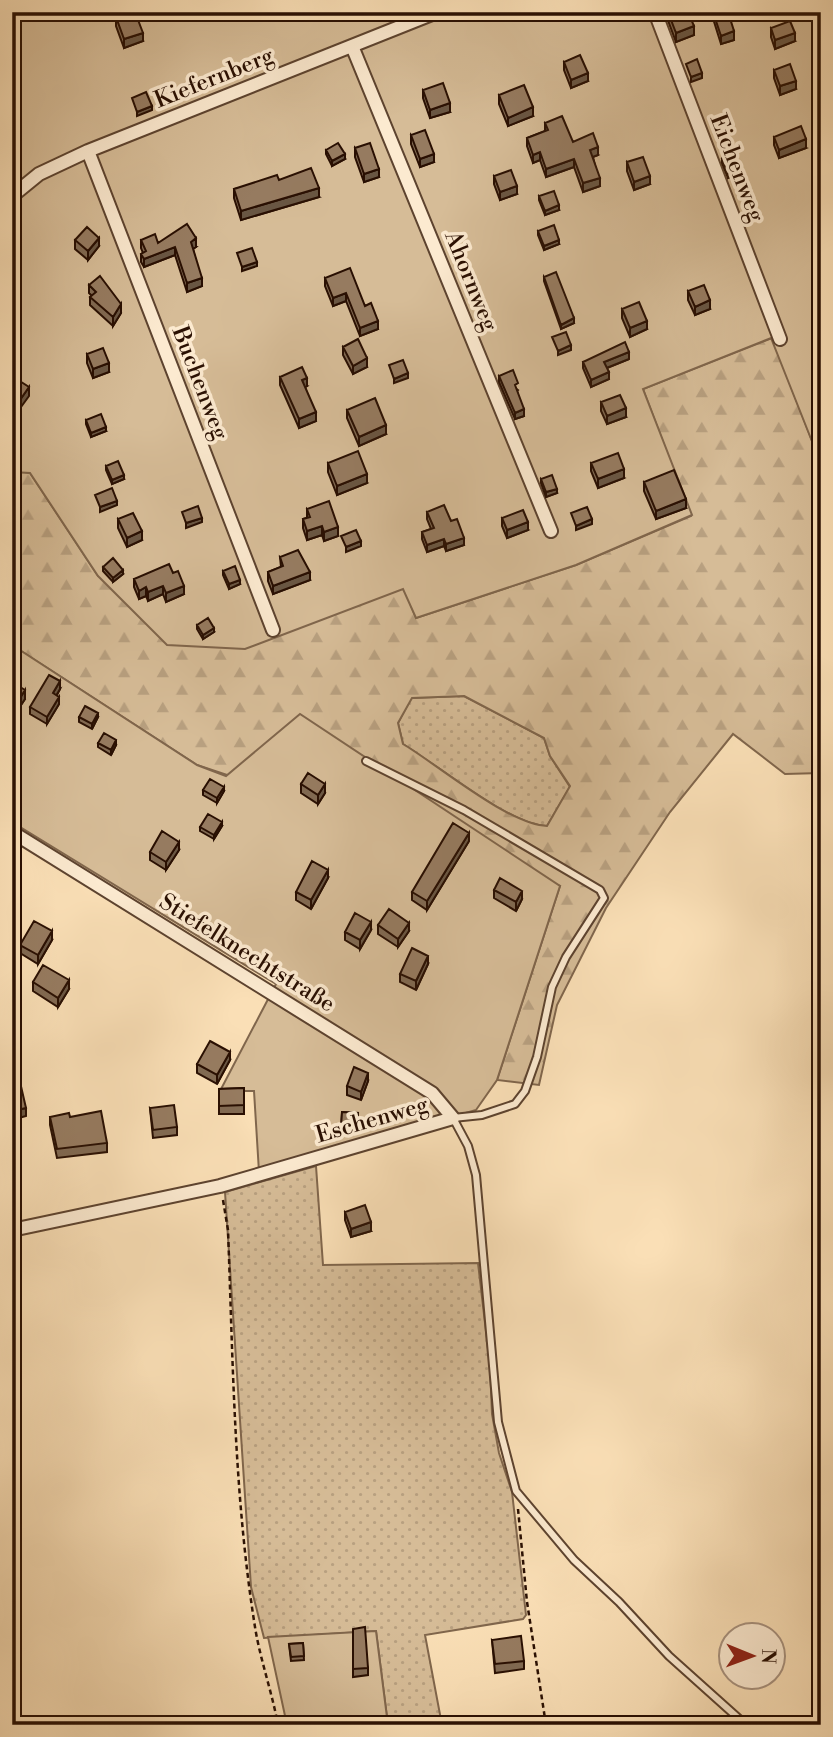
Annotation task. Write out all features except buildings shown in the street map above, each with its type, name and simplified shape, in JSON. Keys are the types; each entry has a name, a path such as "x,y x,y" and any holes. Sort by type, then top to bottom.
{"street":[{"name":"Kiefernberg","path":"12,196 39,174 88,151 437,12"},
{"name":"Eichenweg","path":"655,12 780,339"},
{"name":"Ahornweg","path":"352,46 551,531"},
{"name":"Buchenweg","path":"88,151 273,629"},
{"name":"Stiefelknechtstraße","path":"12,832 432,1093 453,1118"},
{"name":"Eschenweg","path":"12,1230 220,1186 453,1118"}],"lane":[{"path":"366,761 464,810 600,890 604,898 566,957 552,987 545,1008 537,1057 525,1091 515,1104 482,1115 453,1118"},
{"name":"Eschenweg","path":"453,1118 468,1146 476,1175 498,1422 516,1491"},
{"path":"516,1491 574,1560 619,1602 669,1656 746,1725"}],"path":[{"path":"220,1186 228,1230 239,1482 247,1568 255,1630 278,1725"},
{"path":"516,1491 527,1602 546,1725"}],"green space":[{"path":"12,12 821,12 811,19 821,44 821,464 771,338 643,389 692,515 576,565 416,618 403,589 245,649 167,645 98,576 30,473 12,472"},
{"path":"772,338 821,464 821,773 785,774 733,734 670,812 606,908 557,1005 539,1085 497,1080 560,886 197,765 12,645 14,470 30,473 98,576 287,631 404,588 416,618 576,565 691,516 643,389","holes":["464,696 544,738 550,756 570,786 547,826 513,816 403,744 398,723 412,698"]},
{"path":"12,645 197,765 226,776 300,714 560,886 497,1080 476,1110 259,1172 254,1091 220,1091 276,984 12,822"},
{"path":"464,696 544,738 550,756 570,787 547,826 513,816 403,744 398,723 411,698"},
{"path":"316,1166 323,1265 478,1263 490,1366 492,1414 499,1453 512,1492 526,1615 523,1619 425,1635 442,1725 388,1725 376,1631 264,1638 251,1587 225,1192"},
{"path":"376,1631 388,1725 287,1725 268,1637"}]}
